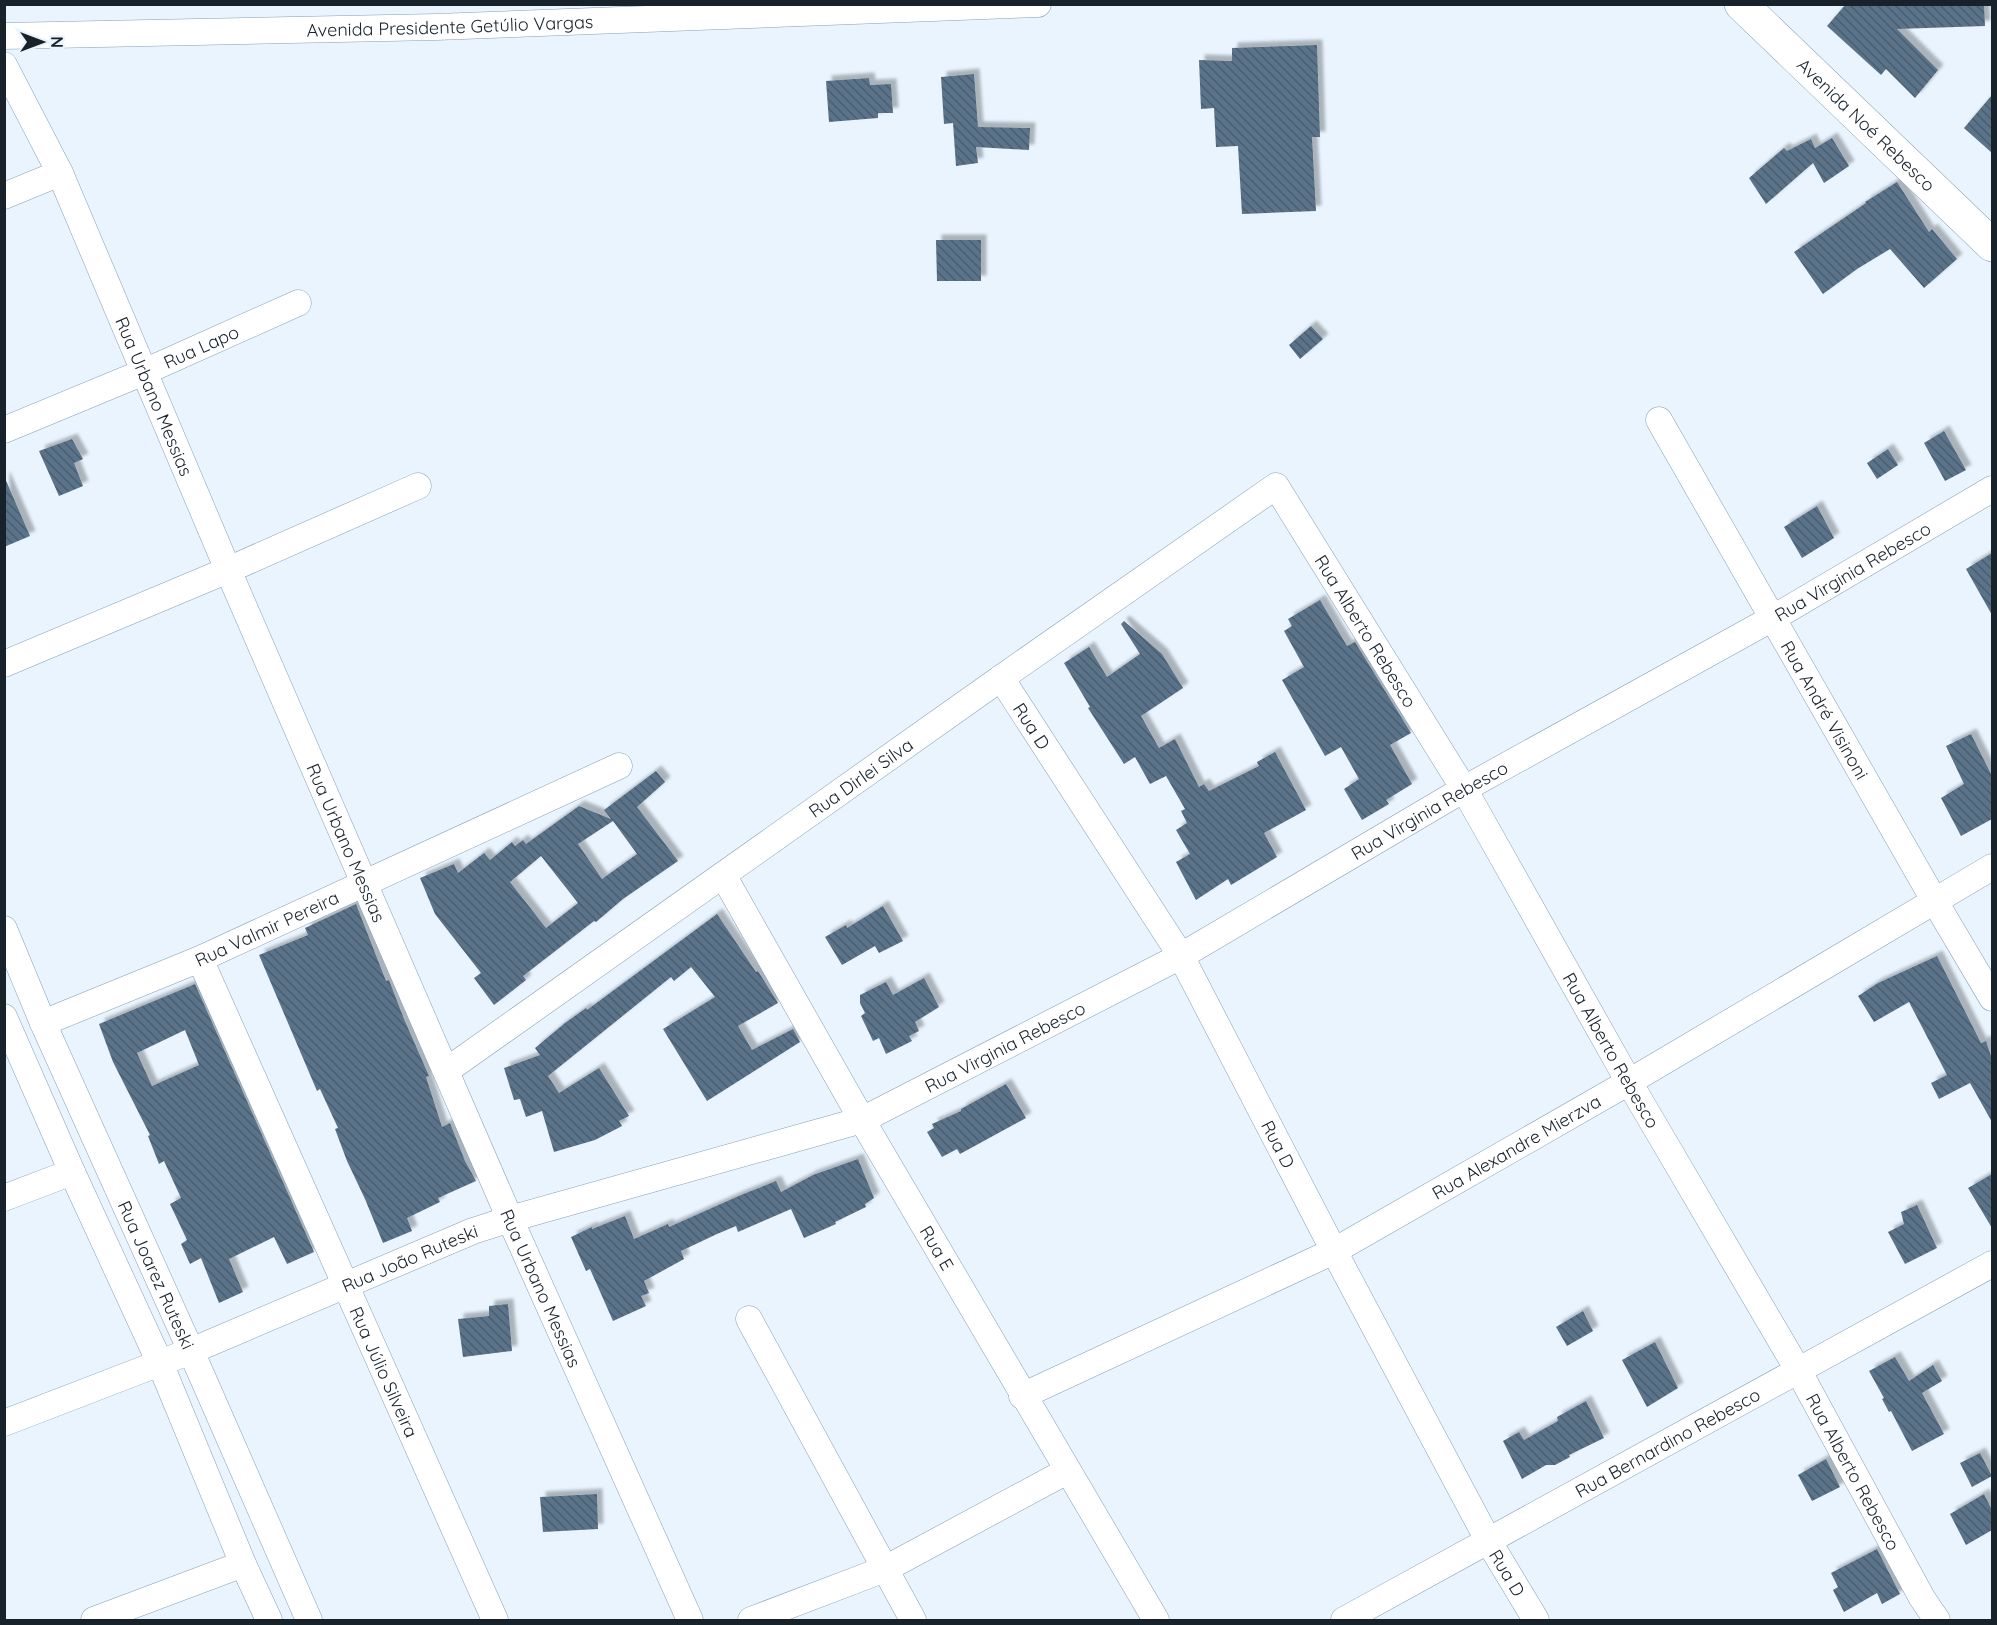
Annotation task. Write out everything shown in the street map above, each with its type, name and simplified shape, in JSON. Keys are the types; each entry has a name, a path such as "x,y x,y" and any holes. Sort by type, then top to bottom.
{"main road":[{"name":"Avenida Noé Rebesco","path":"1741,4 1992,244"}],"street":[{"name":"Avenida Presidente Getúlio Vargas","path":"4,36 436,27 1038,4"},
{"name":"Rua Urbano Messias","path":"4,65 60,172 228,570 510,1219 690,1620"},
{"path":"4,196 60,172"},
{"name":"Rua Lapo","path":"4,430 144,372 297,303"},
{"name":"Rua André Visinoni","path":"1659,420 1992,998"},
{"path":"4,664 228,570 418,486"},
{"name":"Rua Dirlei Silva","path":"446,1071 1276,486"},
{"name":"Rua Alberto Rebesco","path":"1276,486 1464,789 1629,1082 1798,1370 1922,1598 1937,1620"},
{"name":"Rua Virginia Rebesco","path":"862,1120 1181,956 1464,789 1773,618 1992,489"},
{"name":"Rua D","path":"1001,678 1181,956 1334,1251 1489,1542 1536,1620"},
{"name":"Rua Valmir Pereira","path":"43,1023 200,959 620,766"},
{"name":"Rua Alexandre Mierzva","path":"1023,1396 1334,1251 1629,1082 1992,867"},
{"name":"Rua E","path":"723,875 862,1120 1156,1620"},
{"name":"Rua Joarez Ruteski","path":"4,929 11,962 43,1023 309,1620"},
{"name":"Rua Júlio Silveira","path":"200,959 495,1620"},
{"name":"Rua Joarez Ruteski","path":"4,1017 160,1363 243,1564 269,1620"},
{"name":"Rua João Ruteski","path":"4,1423 191,1351 473,1231 862,1120"},
{"path":"4,1198 72,1172"},
{"name":"Rua Bernardino Rebesco","path":"1344,1620 1992,1264"},
{"path":"749,1319 913,1620"},
{"path":"751,1620 885,1569 1068,1472"},
{"path":"94,1620 243,1564"}],"building":[{"path":"1846,4 1984,4 1985,26 1897,29 1938,70 1915,98 1886,69 1881,75 1827,26"},
{"path":"1317,45 1320,137 1312,137 1316,211 1242,214 1238,146 1216,147 1214,108 1201,109 1199,60 1232,61 1232,48"},
{"path":"974,74 978,127 1030,128 1029,150 976,147 978,163 956,166 953,123 944,124 941,77"},
{"path":"869,78 870,85 891,84 893,113 878,113 878,118 829,122 826,81"},
{"path":"1992,95 1992,153 1964,128"},
{"path":"1832,138 1849,166 1824,183 1813,163 1766,204 1749,178 1784,148 1787,151 1811,139 1815,148"},
{"path":"1897,182 1929,232 1932,229 1957,259 1924,288 1890,249 1823,294 1794,252"},
{"path":"936,240 981,240 981,281 937,281"},
{"path":"1311,326 1323,339 1300,359 1289,345"},
{"path":"1944,431 1966,470 1945,481 1924,443"},
{"path":"72,439 83,459 74,463 83,486 59,496 39,451"},
{"path":"1888,449 1898,465 1877,479 1867,463"},
{"path":"4,476 30,536 4,547"},
{"path":"1817,506 1834,538 1802,558 1784,527"},
{"path":"1992,553 1992,615 1966,569"},
{"path":"1320,600 1347,646 1355,642 1411,733 1390,745 1412,784 1386,800 1389,804 1362,820 1344,789 1359,779 1341,747 1325,756 1282,680 1304,667 1284,631 1292,626 1288,619"},
{"path":"1124,621 1162,654 1183,688 1141,716 1159,748 1175,739 1199,787 1204,784 1209,791 1259,766 1257,762 1275,752 1306,810 1264,833 1277,857 1231,885 1228,879 1196,900 1176,862 1190,854 1176,830 1187,823 1181,811 1185,809 1166,776 1150,784 1135,757 1124,764 1088,708 1090,707 1064,663 1089,647 1107,677 1140,654 1121,624"},
{"path":"1971,734 1992,776 1992,819 1961,836 1941,798 1964,784 1946,746"},
{"path":"656,771 665,782 637,807 678,861 623,899 523,976 526,980 494,1005 474,978 481,973 435,914 420,878 454,864 458,873 484,853 490,860 512,842 515,846 523,840 526,844 579,806 611,819 604,810","holes":["613,821 637,854 602,879 578,844","541,856 578,903 546,928 510,882"]},
{"path":"356,904 386,981 389,980 429,1076 426,1077 442,1127 450,1123 465,1161 476,1181 438,1198 440,1202 407,1218 412,1231 383,1243 347,1161 335,1129 338,1128 320,1089 317,1091 259,955 308,935 305,928"},
{"path":"883,906 903,941 879,953 875,946 842,965 825,937 846,925 847,928"},
{"path":"717,914 778,1003 738,1026 752,1050 793,1029 800,1042 707,1101 663,1029 715,997 691,967 674,981 671,977 548,1076 559,1093 599,1068 629,1116 619,1121 622,1126 595,1140 554,1152 542,1111 526,1117 520,1099 514,1100 504,1068 540,1055 535,1048 565,1023 586,1008 587,1010"},
{"path":"1937,956 1981,1043 1986,1041 1992,1059 1992,1122 1970,1083 1939,1099 1931,1083 1947,1075 1909,1002 1874,1022 1858,996 1878,983"},
{"path":"924,978 939,1007 915,1022 919,1031 909,1036 912,1041 886,1054 879,1038 873,1041 861,1016 865,1013 860,1003 860,995 886,982 893,995"},
{"path":"195,984 314,1252 287,1264 274,1237 229,1259 243,1292 219,1303 201,1258 190,1264 181,1244 187,1240 170,1204 181,1198 164,1161 159,1164 148,1136 150,1135 113,1062 99,1024","holes":["185,1030 199,1065 152,1086 137,1053"]},
{"path":"1006,1084 1026,1118 960,1154 957,1149 942,1157 927,1132 934,1128 932,1124 961,1111"},
{"path":"858,1159 874,1198 865,1204 866,1207 804,1238 791,1209 738,1232 736,1226 717,1234 681,1251 684,1259 644,1281 649,1293 641,1296 646,1306 613,1321 590,1269 586,1271 571,1237 625,1216 634,1239 668,1224 669,1227 776,1181 781,1192 813,1175"},
{"path":"1992,1174 1992,1228 1968,1188"},
{"path":"1917,1205 1937,1248 1905,1264 1888,1232 1904,1224 1901,1212"},
{"path":"508,1304 512,1351 463,1357 458,1319 489,1316 489,1306"},
{"path":"1583,1311 1593,1331 1567,1346 1556,1327"},
{"path":"1655,1342 1678,1388 1647,1407 1622,1360"},
{"path":"1895,1357 1909,1381 1933,1365 1942,1381 1922,1393 1944,1434 1912,1451 1882,1399 1884,1398 1869,1371"},
{"path":"1586,1401 1604,1438 1569,1455 1570,1457 1555,1465 1546,1465 1522,1479 1503,1441 1519,1432 1524,1440 1558,1421 1557,1417"},
{"path":"1980,1453 1992,1476 1972,1487 1960,1463"},
{"path":"1826,1459 1840,1487 1812,1501 1798,1475"},
{"path":"597,1494 598,1529 543,1532 540,1497"},
{"path":"1984,1494 1992,1510 1992,1530 1966,1545 1950,1514"},
{"path":"1877,1549 1900,1594 1882,1604 1877,1593 1844,1612 1833,1590 1838,1587 1831,1573"}]}
